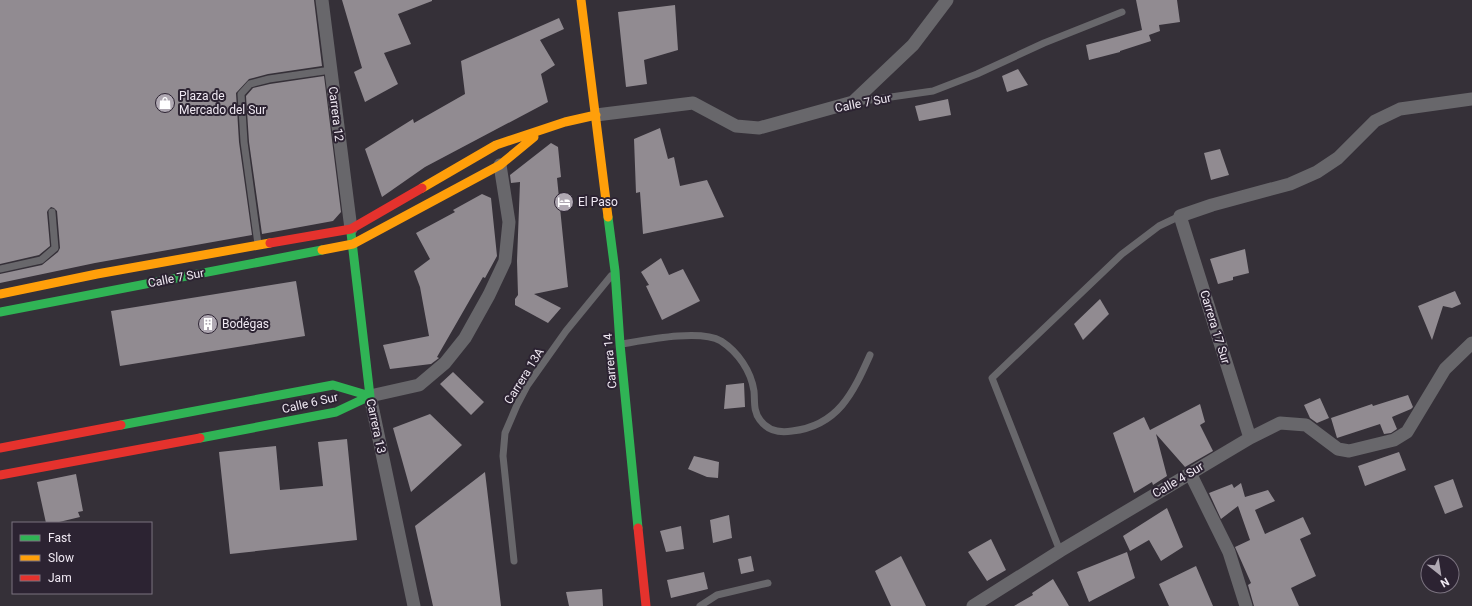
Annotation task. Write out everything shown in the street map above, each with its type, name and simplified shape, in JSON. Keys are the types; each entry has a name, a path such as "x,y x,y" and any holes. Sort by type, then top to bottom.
{"main road":[{"name":"Carrera 14","path":"581,0 615,271 620,344 646,606"},
{"path":"350,229 496,145 565,122 596,115"},
{"name":"Calle 7 Sur","path":"0,312 352,244 500,165 541,131"},
{"name":"Carrera 13","path":"350,229 370,396"},
{"name":"Calle 7 Sur","path":"0,294 350,229"},
{"name":"Calle 6 Sur","path":"0,448 333,385 370,396"},
{"name":"Calle 6 Sur","path":"0,475 336,412 370,396"}],"street":[{"name":"Carrera 12","path":"322,0 350,229"},
{"path":"854,102 914,45 947,0"},
{"path":"1180,216 1212,205 1290,184 1317,172 1338,158 1374,121 1400,109 1472,99"},
{"name":"Calle 7 Sur","path":"596,115 693,103 736,126 759,128 854,102"},
{"path":"370,396 419,385 445,363 465,338 489,295 505,261 509,222 500,165"},
{"name":"Carrera 17 Sur","path":"1180,216 1250,438"},
{"name":"Calle 4 Sur","path":"974,606 993,600 1060,550 1250,438 1280,423 1306,425 1338,449 1349,451 1394,440 1407,432 1445,369 1472,343"},
{"name":"Carrera 13","path":"370,396 414,606"},
{"path":"1190,473 1229,552 1246,606"}],"lane":[{"name":"Calle 7 Sur","path":"854,102 933,91 977,74 1044,43 1122,12"},
{"path":"258,245 244,142 242,94 250,84 269,79 331,70"},
{"path":"0,269 41,260 55,248 52,212"},
{"path":"1060,550 992,378 1122,254 1159,226 1180,216"},
{"name":"Carrera 13A","path":"514,561 504,456 505,433 517,405 528,386 574,321 615,271"},
{"path":"620,344 696,335 720,340 736,352 747,369 754,390 754,407 760,420 769,429 783,432 804,430 822,423 838,411 860,377 870,355"},
{"path":"700,606 717,595 768,583"}],"building":[{"name":"Plaza de Mercado del Sur","path":"0,0 314,0 322,66 268,74 249,79 236,93 239,142 252,235 95,263 0,283 0,274 42,265 58,252 60,248 57,211 51,207 47,212 50,246 39,255 0,264"},
{"path":"342,0 432,0 398,14 411,44 384,53 398,84 365,102 354,72 362,68"},
{"path":"1136,0 1177,0 1180,22 1159,25 1160,31 1149,35 1151,41 1120,52 1089,60 1086,45 1142,30"},
{"path":"675,5 678,50 644,60 647,84 626,87 618,12"},
{"path":"559,18 564,29 540,40 555,65 541,74 548,102 425,167 382,197 365,149 413,119 414,123 465,94 461,61"},
{"path":"1018,69 1028,85 1007,92 1002,76"},
{"path":"324,76 341,212 333,221 262,234 249,142 246,96 253,88"},
{"path":"948,99 951,115 919,121 915,106"},
{"path":"660,128 668,159 674,157 680,186 707,180 724,217 643,234 640,192 636,193 634,139"},
{"path":"551,143 558,147 561,177 557,178 568,287 534,294 561,308 548,323 515,305 515,299 518,295 517,261 520,182 511,183 510,175"},
{"path":"1220,149 1229,175 1211,180 1204,153"},
{"path":"482,194 491,198 497,256 485,278 483,277 437,357 439,358 431,364 390,369 383,345 429,336 420,287 414,271 430,259 416,233 455,212 453,210"},
{"path":"1245,249 1249,273 1233,277 1233,280 1218,284 1210,259"},
{"path":"661,258 669,275 683,269 700,301 662,320 646,286 649,285 641,272"},
{"name":"Bodégas","path":"296,281 305,336 120,366 111,311"},
{"path":"1455,291 1461,304 1452,308 1443,306 1432,340 1418,306"},
{"path":"1100,299 1109,314 1083,340 1074,324"},
{"path":"453,372 484,402 471,415 440,384"},
{"path":"744,383 745,407 724,409 726,385"},
{"path":"1408,395 1413,407 1392,417 1397,429 1391,433 1384,434 1380,424 1337,438 1331,418 1372,404 1373,406"},
{"path":"1320,398 1329,418 1317,423 1310,418 1304,405"},
{"path":"1200,404 1205,422 1200,425 1213,451 1185,467 1156,434 1167,476 1153,485 1152,482 1134,493 1113,433 1144,417 1150,430"},
{"path":"430,414 462,445 411,492 393,428"},
{"path":"347,439 357,540 230,554 219,452 276,446 280,490 323,486 318,442"},
{"path":"1399,452 1406,470 1365,486 1358,466"},
{"path":"694,456 719,462 718,478 707,477 688,469"},
{"path":"485,472 501,606 433,606 415,526"},
{"path":"76,474 83,511 78,512 80,517 59,522 46,522 37,482"},
{"path":"1453,479 1463,507 1445,514 1434,486"},
{"path":"1241,483 1245,497 1268,490 1275,501 1255,510 1265,534 1303,517 1311,534 1300,539 1316,576 1291,588 1299,606 1254,606 1248,585 1251,583 1235,547 1250,540 1238,506 1221,519 1209,493 1232,484 1234,488"},
{"path":"1167,508 1183,547 1161,561 1149,540 1130,551 1123,536"},
{"path":"729,515 732,538 713,543 710,520"},
{"path":"681,526 684,549 666,552 660,531"},
{"path":"991,539 1006,570 987,581 968,552"},
{"path":"1127,552 1135,578 1089,602 1077,572"},
{"path":"751,556 754,571 741,574 738,559"},
{"path":"901,556 926,606 891,606 875,571"},
{"path":"1196,566 1213,606 1169,606 1159,584"},
{"path":"704,572 708,589 671,598 667,580"},
{"path":"1053,579 1069,606 1014,606 1033,595 1032,593"},
{"path":"602,589 603,606 569,606 566,592"}],"traffic: fast":[{"path":"608,217 615,271 620,344 638,528"},
{"path":"351,233 370,396"},
{"path":"0,312 322,250"},
{"path":"121,425 333,385 370,396"},
{"path":"200,438 336,412 370,396"}],"traffic: slow":[{"path":"581,0 608,217"},
{"path":"422,188 496,145 565,122 596,115"},
{"path":"322,250 353,244 500,165 534,137"},
{"path":"0,294 97,274 270,243"}],"traffic: jam":[{"path":"270,243 351,229 422,188"},
{"path":"0,448 121,425"},
{"path":"0,475 200,438"},
{"path":"638,528 646,606"}],"place":[{"name":"Plaza de Mercado del Sur","path":"165,103"},
{"name":"El Paso","path":"564,202"},
{"name":"Bodégas","path":"208,324"}]}
